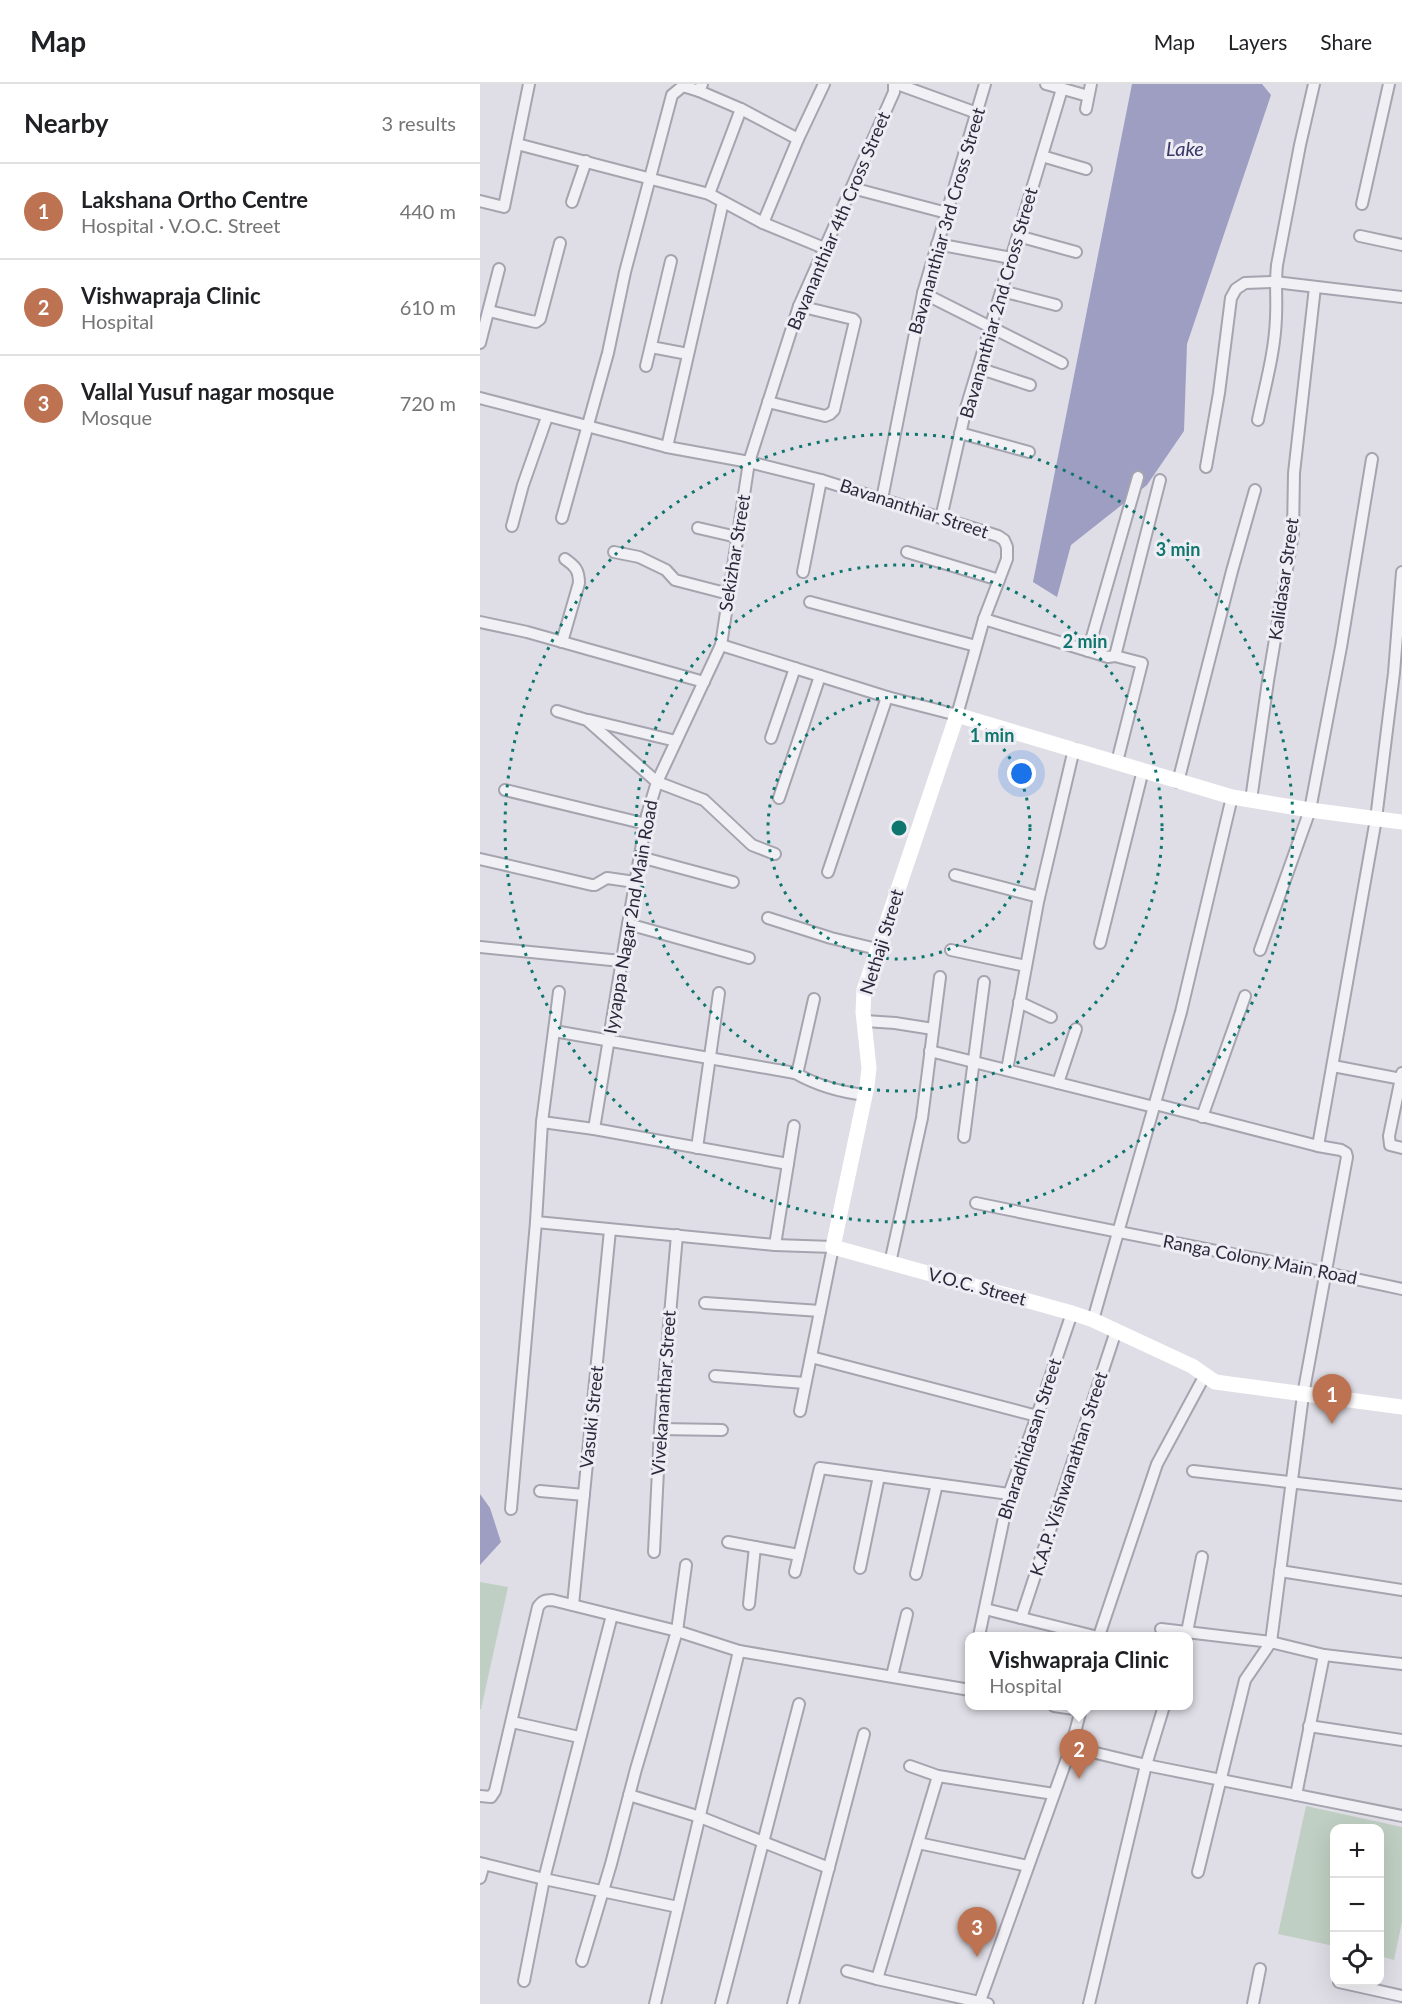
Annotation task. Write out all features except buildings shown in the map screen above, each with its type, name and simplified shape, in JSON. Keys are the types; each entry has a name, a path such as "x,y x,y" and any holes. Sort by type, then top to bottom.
{"street":[{"path":"480,201 504,207 529,84"},
{"path":"763,223 824,84"},
{"path":"896,84 977,113"},
{"name":"Bavananthiar 4th Cross Street","path":"749,462 800,306 896,84"},
{"name":"Bavananthiar 3rd Cross Street","path":"882,499 923,293 985,84"},
{"path":"1047,84 1088,96"},
{"path":"1086,109 1091,84"},
{"path":"1258,420 1274,341 1275,282 1300,145 1314,84"},
{"path":"1362,204 1389,84"},
{"path":"562,518 608,353 625,272 672,95 683,86 700,88 798,139"},
{"name":"Bavananthiar 2nd Cross Street","path":"941,518 960,433 978,368 1062,89"},
{"path":"710,194 741,110"},
{"path":"517,144 710,194 763,223 824,248"},
{"path":"1042,156 1086,169"},
{"path":"572,202 586,161"},
{"path":"852,188 947,213"},
{"path":"667,447 723,202"},
{"path":"1018,236 1076,252"},
{"path":"1360,236 1402,245"},
{"path":"489,311 536,322 540,319 560,243"},
{"path":"938,244 1011,258"},
{"path":"646,366 671,261"},
{"path":"480,343 500,269"},
{"path":"1206,467 1219,393 1231,298 1236,289 1245,284 1275,282 1402,297"},
{"name":"Kalidasar Street","path":"1251,800 1293,532 1294,473 1316,287"},
{"path":"1002,291 1056,305"},
{"path":"923,293 1062,363"},
{"path":"768,402 825,416 834,410 855,321 800,306"},
{"path":"651,346 688,354"},
{"path":"978,368 1030,385"},
{"name":"Bavananthiar Street","path":"480,398 667,447 749,462 821,480 998,536 1004,540 1008,551 984,619 957,715"},
{"path":"512,526 523,485 547,417"},
{"path":"960,433 1029,452"},
{"path":"1260,950 1310,810 1341,647 1372,459"},
{"name":"Sekizhar Street","path":"721,645 749,462"},
{"path":"1088,651 1138,477"},
{"path":"803,572 821,480"},
{"path":"1115,656 1160,480"},
{"path":"1178,782 1255,490"},
{"path":"698,528 737,537"},
{"path":"614,552 639,557 666,570 675,580 729,594"},
{"path":"908,552 999,580"},
{"path":"562,642 579,583 576,567 565,559"},
{"path":"1318,1146 1376,819 1394,673 1402,572"},
{"path":"810,602 976,646"},
{"path":"984,619 1108,657 1115,656 1142,663 1117,762"},
{"path":"480,622 562,642 704,682"},
{"path":"721,645 887,696 1074,748 1232,797 1402,822"},
{"name":"Iyyappa Nagar 2nd Main Road","path":"594,1129 635,882 657,782 721,645"},
{"path":"771,738 795,668"},
{"path":"779,798 820,676"},
{"path":"828,872 887,696"},
{"path":"557,711 676,741"},
{"name":"Nethaji Street","path":"833,1247 869,1068 864,990 957,715"},
{"path":"587,720 657,782 704,800 752,845 775,854"},
{"path":"1007,1070 1040,897 1074,748"},
{"path":"1100,944 1143,770"},
{"path":"505,790 646,824"},
{"path":"1093,1320 1181,1012 1232,797"},
{"path":"640,857 733,882"},
{"path":"480,859 592,885 608,878 635,882"},
{"path":"955,875 1040,897"},
{"path":"768,918 831,938 877,949"},
{"path":"628,924 749,958"},
{"path":"480,947 621,961"},
{"path":"951,950 1026,966"},
{"path":"890,1263 921,1118 940,977"},
{"path":"964,1137 984,982"},
{"path":"511,1509 536,1222 542,1122 559,992"},
{"path":"697,1148 719,993"},
{"path":"1202,1117 1245,996"},
{"path":"795,1072 798,1070 814,999"},
{"path":"1019,1002 1051,1017"},
{"path":"865,1021 933,1029"},
{"path":"1058,1083 1076,1029"},
{"path":"554,1031 795,1072 812,1083 865,1095"},
{"path":"930,1051 1344,1151 1347,1157 1303,1395 1271,1642 1245,1680 1198,1872"},
{"path":"1333,1066 1402,1077 1389,1136 1390,1144 1402,1148"},
{"path":"542,1122 594,1129 788,1164"},
{"path":"775,1245 794,1126"},
{"name":"Ranga Colony Main Road","path":"976,1203 1402,1289"},
{"name":"V.O.C. Street","path":"536,1222 775,1245 833,1247 1093,1320 1192,1366 1215,1382 1402,1407"},
{"name":"Vasuki Street","path":"573,1605 610,1230"},
{"name":"Vivekananthar Street","path":"654,1552 660,1429 676,1235"},
{"path":"800,1411 833,1247"},
{"path":"705,1303 820,1311"},
{"name":"Bharadhidasan Street","path":"980,1632 1009,1494 1072,1313"},
{"name":"K.A.P. Vishwanathan Street","path":"1022,1618 1116,1331"},
{"path":"811,1357 1037,1416"},
{"path":"1100,1632 1157,1464 1205,1375"},
{"path":"715,1376 805,1383"},
{"path":"660,1429 722,1430"},
{"path":"795,1572 820,1468 1009,1494"},
{"path":"1193,1471 1402,1495"},
{"path":"860,1568 879,1476"},
{"path":"916,1574 937,1484"},
{"path":"540,1491 584,1495"},
{"path":"728,1542 799,1555"},
{"path":"749,1604 755,1547"},
{"path":"1161,1629 1187,1632 1202,1557"},
{"path":"582,1961 676,1631 686,1565"},
{"path":"1280,1571 1402,1590"},
{"path":"480,1796 491,1797 495,1791 541,1602 552,1600 573,1605 676,1631 739,1651 965,1687"},
{"path":"985,1609 1078,1632"},
{"path":"892,1676 906,1614"},
{"path":"524,1981 544,1879 612,1615"},
{"path":"1193,1633 1271,1642 1324,1655 1402,1664"},
{"path":"655,2004 739,1651"},
{"path":"1296,1795 1324,1655"},
{"path":"721,2004 799,1704"},
{"path":"847,1971 982,2003 1071,1747 1080,1710"},
{"path":"1089,2004 1146,1765 1163,1710"},
{"path":"512,1722 579,1737"},
{"path":"1309,1726 1402,1740"},
{"path":"793,2004 864,1734"},
{"path":"1071,1747 1146,1765 1402,1816"},
{"path":"910,1766 938,1776 1054,1794"},
{"path":"877,1978 938,1776"},
{"path":"629,1796 700,1817 829,1868"},
{"path":"918,1843 1028,1866"},
{"path":"480,1878 482,1864 678,1907"},
{"path":"1253,2004 1260,1969"},
{"path":"1356,1986 1402,1996"}],"green space":[{"path":"480,1582 508,1587 481,1709 480,1709"},
{"path":"1306,1806 1402,1827 1402,1922 1394,1960 1384,1957 1384,1824 1330,1824 1330,1945 1278,1934"}],"water":[{"name":"Lake","path":"1132,84 1262,84 1271,95 1187,344 1184,431 1147,485 1071,545 1057,597 1033,582"},
{"path":"480,1494 490,1508 501,1542 480,1565"}],"place":[{"name":"Lakshana Ortho Centre","path":"1332,1424"},
{"name":"Vishwapraja Clinic","path":"1079,1779"},
{"name":"Vallal Yusuf nagar mosque","path":"977,1957"}]}
